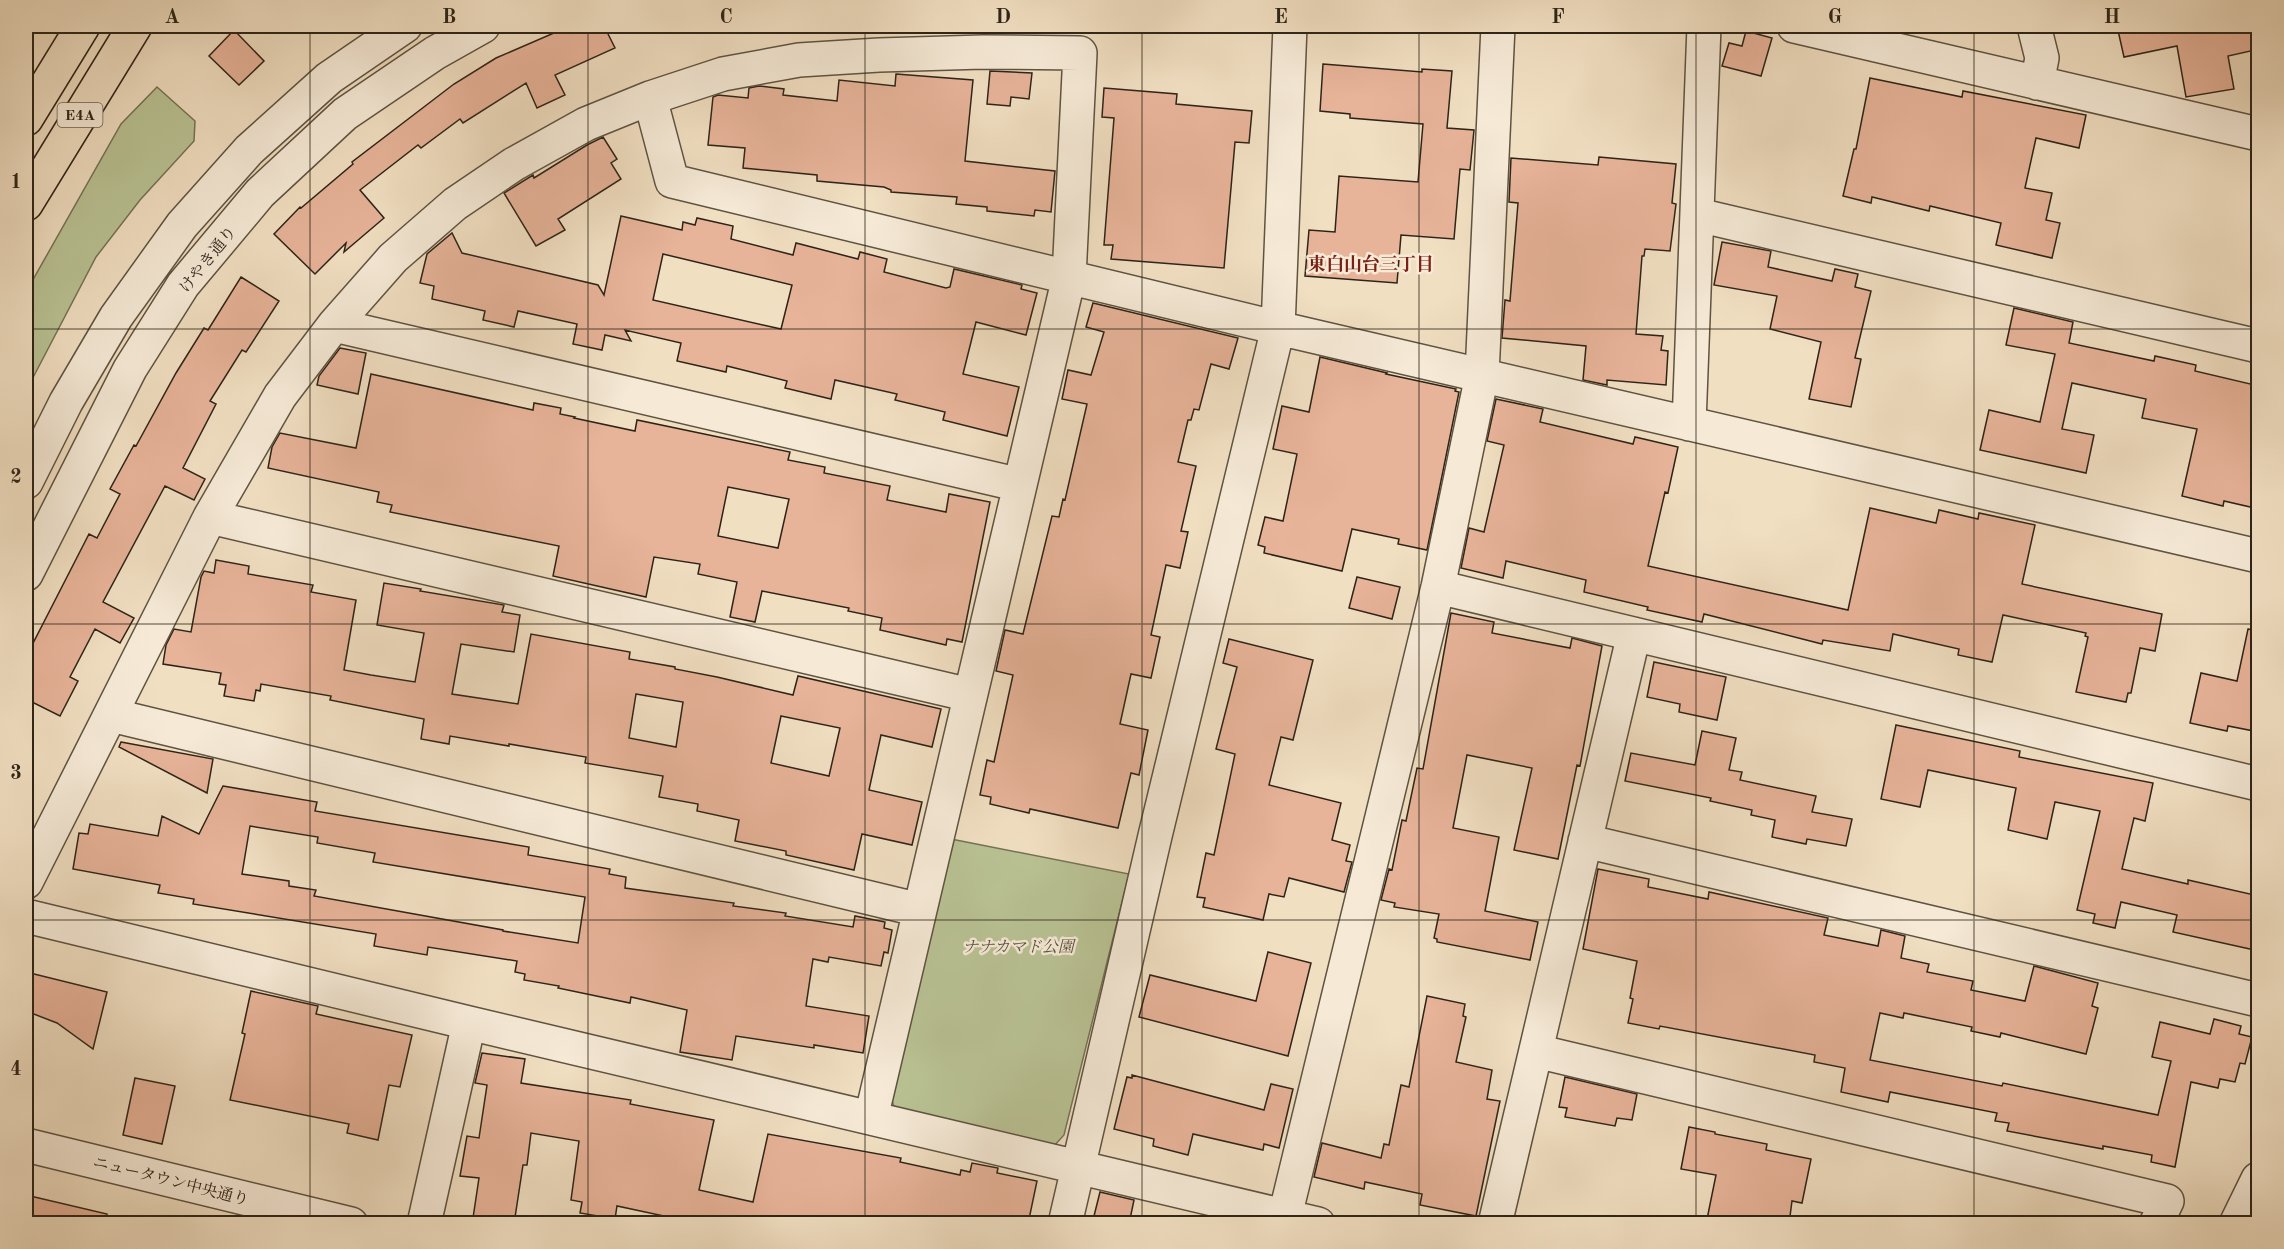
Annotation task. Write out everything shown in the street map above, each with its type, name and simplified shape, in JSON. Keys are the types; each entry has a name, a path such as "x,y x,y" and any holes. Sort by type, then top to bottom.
{"highway":[{"name":"E4A","path":"26,119 83,26"},
{"name":"E4A","path":"26,204 135,26"}],"street":[{"path":"26,482 66,402 116,317 182,225 249,150 329,78 405,26"},
{"name":"けやき通り","path":"26,574 130,369 183,285 260,193 345,114 435,53 483,26"},
{"path":"1065,1224 1158,825 1278,328 1290,26"},
{"path":"1285,1216 1438,587 1482,375 1498,26"},
{"path":"1689,424 1704,26"},
{"path":"1794,26 2259,134"},
{"path":"2034,26 2042,58 2037,83"},
{"path":"26,882 210,517 280,396 334,325 393,258 455,204 514,164 586,124 650,98 723,74 799,60 983,52 1080,53 1069,277 871,1118"},
{"path":"650,98 672,181 1278,328 2259,556"},
{"path":"1698,214 2259,346"},
{"path":"334,325 1020,484"},
{"path":"210,517 970,695"},
{"path":"1438,587 2259,784"},
{"path":"1495,1224 1634,634"},
{"path":"111,715 920,910"},
{"path":"1586,841 2259,1000"},
{"path":"26,916 1318,1224"},
{"path":"424,1224 469,1023"},
{"path":"1536,1051 2167,1201 2156,1224"},
{"name":"ニュータウン中央通り","path":"26,1145 351,1224"},
{"path":"2236,1224 2259,1179"}],"green space":[{"path":"157,87 195,121 194,141 140,200 96,257 26,391 26,292 121,124"},
{"name":"ナナカマド公園","path":"951,839 1129,874 1064,1135 1054,1146 894,1107 891,1097"}],"building":[{"path":"570,26 604,26 615,48 555,75 565,95 537,108 526,83 463,123 460,119 421,148 418,145 360,190 384,218 344,252 346,243 315,274 274,234 300,207 353,164 352,162 454,84 496,58"},
{"path":"2117,26 2250,26 2255,50 2228,56 2234,89 2186,97 2177,46 2124,57"},
{"path":"234,30 264,61 239,85 209,56"},
{"path":"1746,31 1772,38 1761,76 1722,66 1729,43 1742,46"},
{"path":"1323,64 1422,72 1422,69 1452,71 1447,128 1474,130 1470,170 1460,169 1454,239 1401,235 1397,283 1305,276 1309,230 1335,232 1339,176 1418,182 1423,124 1350,118 1350,114 1320,111"},
{"path":"990,71 1032,73 1029,99 1011,97 1010,106 987,104"},
{"path":"896,74 973,80 965,161 1055,171 1051,212 1035,210 1034,216 987,211 987,207 956,204 957,197 891,192 884,187 817,181 817,175 743,168 745,148 708,145 713,97 718,95 748,98 749,88 759,86 784,89 783,95 837,101 839,80 895,86"},
{"path":"1870,78 1962,97 1963,91 2086,115 2079,148 2036,138 2025,188 2052,193 2046,220 2060,223 2052,258 1996,245 2001,223 1930,206 1929,211 1872,197 1871,203 1843,196 1854,149 1856,149"},
{"path":"1104,88 1177,94 1176,104 1252,111 1249,143 1235,142 1224,268 1111,259 1113,245 1104,245 1114,118 1102,117"},
{"path":"603,137 617,159 611,163 621,179 558,219 565,230 536,246 504,193"},
{"path":"1599,157 1676,164 1672,203 1676,204 1670,251 1645,249 1644,256 1642,256 1636,334 1663,336 1661,350 1668,351 1666,385 1607,380 1607,385 1583,380 1586,346 1502,338 1505,300 1510,301 1518,203 1509,202 1511,158 1598,165"},
{"path":"621,216 682,230 683,222 695,225 697,218 733,226 731,239 793,255 796,243 858,259 860,252 887,259 884,272 946,288 950,287 954,269 1022,285 1021,289 1037,293 1026,335 976,322 963,374 1019,387 1007,436 943,420 945,412 895,400 897,394 835,380 831,399 785,388 787,381 727,366 726,372 677,361 681,343 625,330 631,341 605,335 602,350 573,344 577,324 518,311 514,327 483,320 485,311 432,299 434,286 420,283 427,254 452,233 462,253 598,285 604,295","holes":["663,254 792,285 781,329 653,300"]},
{"path":"1722,242 1771,251 1768,267 1832,281 1835,269 1858,274 1855,287 1871,291 1855,358 1861,359 1851,407 1809,399 1821,342 1770,329 1777,296 1714,285"},
{"path":"241,277 279,301 246,352 242,350 210,401 216,404 183,468 205,479 194,500 165,486 103,602 134,618 120,643 95,629 70,677 78,681 60,716 26,699 26,657 89,534 97,538 120,494 110,489 134,445 136,446 204,328 208,330"},
{"path":"1093,303 1238,338 1229,369 1211,364 1199,410 1194,409 1191,420 1188,420 1178,462 1196,466 1181,531 1188,532 1180,568 1166,565 1151,635 1160,637 1151,678 1131,674 1120,724 1148,730 1139,775 1131,773 1118,828 1030,809 1029,813 990,804 991,797 980,795 987,760 994,762 1013,675 996,671 1005,630 1023,634 1052,516 1059,517 1063,499 1065,500 1087,404 1062,399 1068,370 1091,375 1104,332 1086,327"},
{"path":"2014,308 2073,322 2069,343 2154,361 2155,356 2196,365 2195,371 2259,386 2259,509 2224,501 2223,506 2182,496 2197,429 2142,418 2146,399 2072,383 2062,429 2094,435 2086,473 1980,450 1989,410 2040,422 2055,354 2006,345"},
{"path":"340,348 366,353 358,394 317,385 319,376"},
{"path":"1320,357 1456,389 1455,391 1459,392 1427,550 1398,544 1399,539 1352,529 1342,571 1264,553 1265,547 1258,545 1265,517 1283,521 1297,454 1273,449 1282,406 1309,412"},
{"path":"371,374 533,410 534,403 561,408 560,414 635,431 637,420 790,452 788,460 825,467 824,473 890,486 887,500 946,512 949,494 990,502 962,642 947,639 946,645 880,630 882,618 848,611 849,608 762,591 755,622 730,617 737,582 698,574 700,564 654,557 646,597 553,576 559,546 390,512 392,505 377,502 379,492 268,468 272,447 280,433 356,448","holes":["728,487 789,499 778,548 718,536"]},
{"path":"1496,399 1543,409 1540,422 1633,444 1635,437 1678,447 1648,566 1848,610 1870,508 1936,523 1939,510 1978,519 1979,513 2035,525 2022,584 2162,614 2155,651 2140,648 2131,693 2128,693 2126,702 2076,692 2088,637 2085,636 2086,633 2003,615 1992,662 1958,655 1959,649 1893,634 1890,651 1823,640 1822,644 1704,614 1702,622 1647,610 1648,607 1584,592 1586,580 1506,561 1503,578 1461,568 1469,528 1484,532 1504,445 1487,441"},
{"path":"216,560 249,566 248,574 313,585 311,592 356,600 344,670 415,682 424,633 377,625 384,583 504,605 502,612 520,615 514,652 461,644 452,694 518,704 531,634 630,652 629,659 675,667 675,669 793,695 798,676 941,709 932,747 881,735 869,790 922,802 912,845 862,834 854,870 786,855 786,851 735,841 739,820 697,811 698,804 659,797 663,776 585,763 586,757 509,744 509,746 450,736 449,744 421,739 424,719 330,700 331,696 261,684 260,691 256,690 254,701 224,696 226,685 219,684 221,673 163,664 166,645 174,629 191,632 204,571 214,573","holes":["636,694 683,702 676,747 629,738","781,716 840,728 829,776 771,763"]},
{"path":"1357,577 1400,587 1392,619 1349,608"},
{"path":"1451,613 1494,622 1492,633 1570,648 1572,638 1602,646 1580,766 1577,765 1558,859 1514,850 1532,768 1467,755 1453,828 1499,837 1485,911 1538,922 1530,960 1437,942 1434,938 1439,914 1394,907 1395,903 1381,900 1389,869 1392,870 1402,820 1406,821 1417,768 1423,769"},
{"path":"2248,629 2259,631 2259,732 2228,726 2227,731 2190,723 2201,673 2237,681"},
{"path":"1229,639 1313,660 1293,740 1281,737 1269,785 1341,803 1332,840 1350,845 1346,861 1352,862 1344,892 1289,878 1284,897 1269,894 1263,920 1203,907 1205,898 1197,897 1206,853 1214,855 1235,754 1216,749 1237,667 1223,663"},
{"path":"1654,662 1726,677 1717,720 1679,712 1680,704 1647,697"},
{"path":"1896,725 2020,751 2019,757 2153,783 2145,821 2134,818 2122,869 2188,884 2188,880 2259,896 2259,951 2173,932 2177,915 2121,902 2115,928 2093,923 2095,914 2077,910 2100,811 2055,802 2047,839 2008,830 2016,788 1928,770 1920,807 1881,799"},
{"path":"1702,731 1736,738 1729,770 1742,772 1740,780 1816,796 1812,812 1852,819 1846,846 1807,839 1806,844 1772,837 1775,820 1751,815 1752,810 1710,801 1711,798 1625,781 1631,753 1695,765"},
{"path":"121,742 213,759 207,793 119,747"},
{"path":"223,786 317,802 315,811 529,847 528,855 610,869 609,874 626,877 625,888 734,903 733,906 786,913 785,916 853,927 855,916 885,922 884,928 892,930 888,953 884,952 881,966 829,957 828,962 813,959 806,1006 869,1016 863,1053 736,1036 732,1060 680,1052 687,1010 631,997 630,1003 524,980 525,974 515,972 517,961 428,947 427,955 374,946 376,934 193,904 194,899 158,893 160,885 73,869 79,833 88,834 90,824 158,836 162,816 199,834","holes":["250,826 318,837 317,843 375,853 373,862 585,897 578,943 314,896 316,890 289,886 289,881 242,874"]},
{"path":"1598,869 1649,879 1648,887 1708,899 1709,892 1828,918 1824,935 1878,946 1881,930 1905,936 1901,958 1929,964 1927,972 1973,981 1971,990 2025,1001 2034,966 2098,983 2092,1006 2098,1008 2086,1054 2001,1033 2000,1037 1971,1031 1972,1027 1904,1013 1903,1018 1880,1013 1870,1060 2002,1086 2003,1083 2158,1115 2171,1061 2152,1057 2160,1022 2210,1034 2214,1019 2241,1026 2239,1034 2252,1037 2245,1064 2240,1063 2235,1082 2220,1079 2218,1088 2191,1082 2175,1167 2151,1162 2152,1155 2103,1146 2103,1149 2007,1131 2009,1123 1995,1121 1997,1113 1890,1092 1888,1102 1841,1092 1845,1068 1814,1062 1815,1055 1660,1026 1659,1029 1628,1023 1637,961 1583,949"},
{"path":"1268,952 1311,963 1288,1056 1139,1017 1150,975 1256,1001"},
{"path":"26,972 107,992 93,1049 57,1023 26,1011"},
{"path":"251,991 318,1006 316,1014 412,1035 400,1087 389,1085 378,1140 347,1133 349,1124 230,1100 245,1034 242,1033"},
{"path":"1427,996 1465,1004 1463,1016 1466,1017 1456,1062 1492,1070 1487,1099 1500,1101 1476,1216 1420,1205 1422,1194 1365,1182 1364,1189 1314,1177 1322,1143 1381,1158 1384,1144 1389,1145 1401,1085 1409,1087"},
{"path":"482,1053 525,1059 521,1083 631,1100 630,1104 714,1120 699,1190 753,1202 768,1134 901,1158 900,1162 960,1175 961,1170 970,1172 972,1163 998,1168 997,1173 1037,1181 1028,1224 1010,1224 987,1218 986,1224 965,1224 928,1216 927,1224 677,1224 678,1219 617,1206 615,1219 580,1213 582,1202 571,1200 579,1141 531,1133 527,1165 523,1165 514,1224 473,1218 479,1178 460,1176 467,1136 479,1138 487,1085 475,1083"},
{"path":"1132,1075 1264,1110 1271,1084 1293,1089 1279,1148 1264,1144 1263,1150 1193,1134 1188,1155 1153,1146 1154,1139 1114,1129 1127,1077 1132,1078"},
{"path":"1565,1077 1637,1094 1632,1120 1617,1118 1615,1126 1565,1117 1567,1108 1559,1107"},
{"path":"135,1078 175,1086 162,1144 123,1135"},
{"path":"1689,1127 1767,1144 1766,1150 1811,1159 1802,1203 1792,1201 1789,1224 1706,1224 1716,1175 1681,1169"},
{"path":"1100,1192 1134,1200 1129,1224 1092,1224"},
{"path":"26,1195 107,1214 106,1224 26,1224"}],"district":[{"name":"東白山台三丁目","path":"1371,264"}]}
